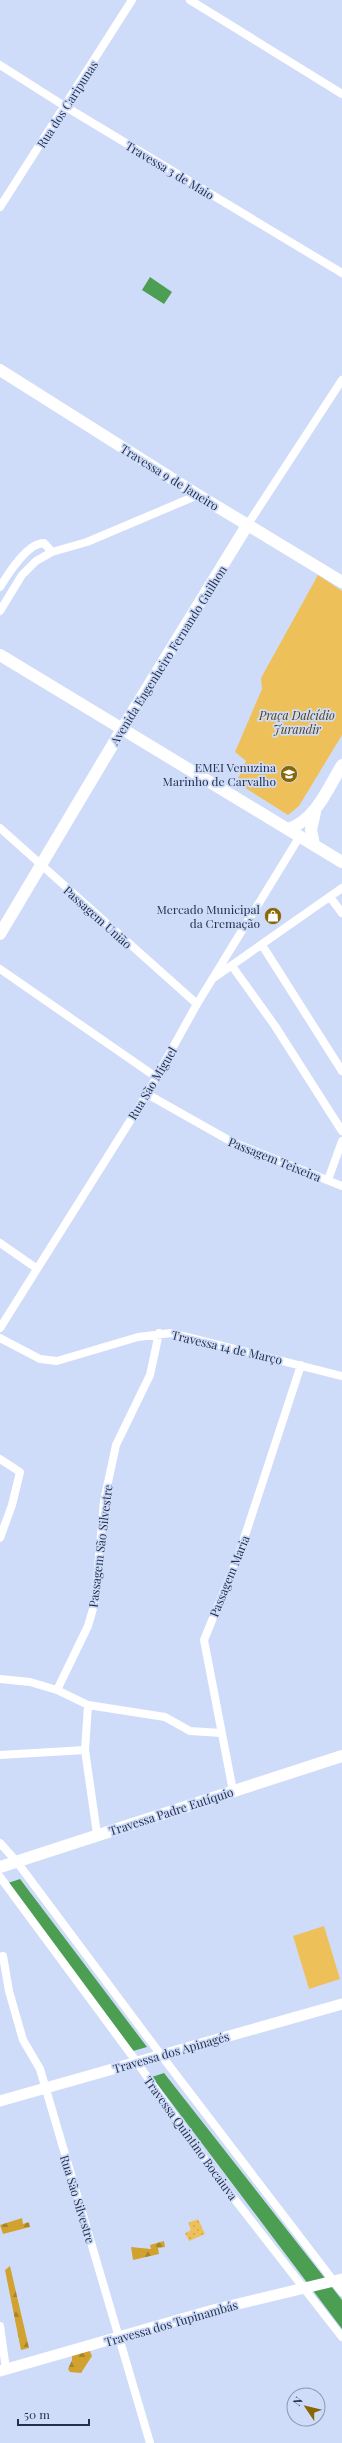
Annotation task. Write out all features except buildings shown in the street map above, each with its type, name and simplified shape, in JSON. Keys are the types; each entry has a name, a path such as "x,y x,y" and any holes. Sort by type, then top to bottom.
{"main road":[{"name":"Travessa 9 de Janeiro","path":"0,370 198,495 342,582"},
{"name":"Avenida Engenheiro Fernando Guilhon","path":"0,934 122,729 248,524"},
{"path":"0,655 342,862"},
{"path":"288,829 304,822 316,808 342,765"},
{"path":"314,845 311,825 316,808"},
{"name":"Travessa Padre Eutíquio","path":"0,1867 97,1834 342,1756"}],"street":[{"name":"Rua dos Caripunas","path":"0,207 66,107 132,0"},
{"path":"190,0 342,94"},
{"name":"Travessa 3 de Maio","path":"0,65 66,107 342,273"},
{"name":"Avenida Engenheiro Fernando Guilhon","path":"248,524 342,380"},
{"path":"0,611 22,575 36,561 52,552 87,542 198,495"},
{"path":"0,587 15,564 35,546 44,544 52,552"},
{"name":"Passagem União","path":"0,828 41,867 197,1004"},
{"name":"Rua São Miguel","path":"0,1328 36,1268 147,1094 197,1004 300,836"},
{"path":"212,979 342,888"},
{"path":"330,897 342,913"},
{"path":"262,945 342,1071"},
{"path":"232,966 275,1026 287,1048 342,1131"},
{"path":"0,970 156,1077"},
{"name":"Passagem Teixeira","path":"147,1094 232,1142 342,1186"},
{"path":"328,1180 342,1141"},
{"path":"0,1243 36,1268"},
{"name":"Travessa 14 de Março","path":"0,1338 40,1359 57,1361 138,1337 159,1333 186,1336 342,1376"},
{"name":"Passagem São Silvestre","path":"57,1690 88,1626 95,1602 104,1502 116,1445 150,1375 159,1333"},
{"name":"Passagem Maria","path":"232,1791 204,1640 240,1554 301,1365"},
{"path":"0,1459 20,1472 12,1505 0,1538"},
{"path":"0,1679 30,1682 57,1690 88,1705 160,1716 190,1731 221,1733"},
{"path":"88,1705 85,1750 97,1834"},
{"path":"0,1755 85,1750"},
{"name":"Travessa Quintino Bocaiuva","path":"0,1843 17,1862 160,2055 338,2280 342,2292"},
{"name":"Travessa Quintino Bocaiuva","path":"0,1877 136,2061 218,2178 342,2337"},
{"name":"Rua São Silvestre","path":"3,1956 15,2018 23,2040 40,2069 150,2443"},
{"name":"Travessa dos Apinagés","path":"0,2102 136,2061 342,2004"},
{"name":"Travessa dos Tupinambás","path":"3,2370 213,2310 338,2280"},
{"path":"0,2326 3,2370"}],"green space":[{"name":"Praça Dalcídio Jurandir","path":"318,575 342,591 342,735 299,806 288,815 239,784 237,781 246,761 235,752 262,689 261,678"},
{"path":"324,1926 340,1979 309,1989 293,1936"},
{"path":"22,2218 23,2224 29,2222 30,2227 3,2234 0,2225"},
{"path":"198,2219 205,2234 189,2241 185,2233 191,2230 188,2223"},
{"path":"164,2241 165,2247 158,2248 159,2254 133,2260 131,2247 151,2249 150,2245"},
{"path":"10,2266 29,2348 21,2350 5,2270"},
{"path":"89,2349 92,2356 81,2373 70,2372 68,2369 72,2360 72,2354"}],"shaded area":[{"path":"150,277 172,292 164,304 142,290"},
{"path":"20,1879 147,2047 133,2051 8,1883"},
{"path":"164,2073 342,2300 342,2329 152,2077"}],"place":[{"name":"EMEI Venuzina Marinho de Carvalho","path":"289,774"},
{"name":"Mercado Municipal da Cremação","path":"273,916"}]}
